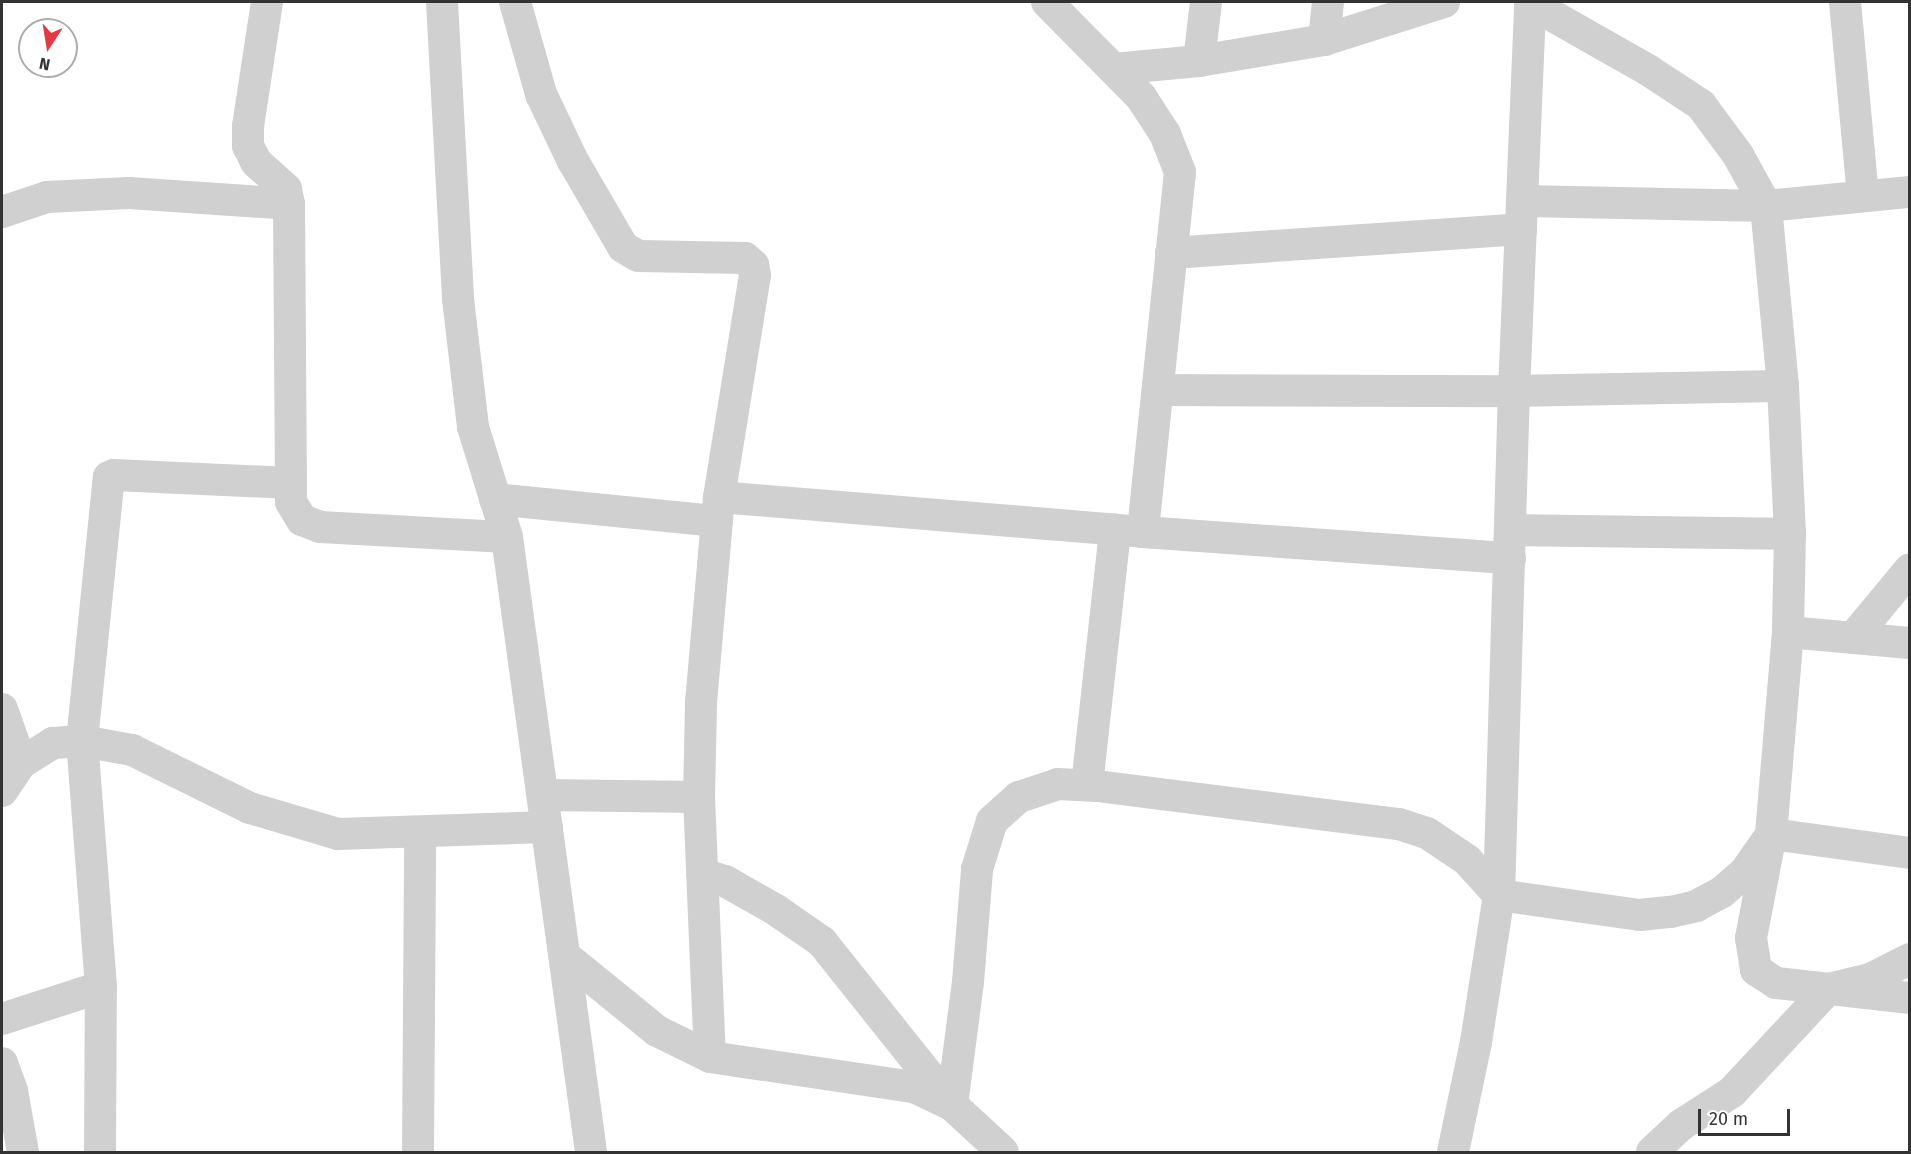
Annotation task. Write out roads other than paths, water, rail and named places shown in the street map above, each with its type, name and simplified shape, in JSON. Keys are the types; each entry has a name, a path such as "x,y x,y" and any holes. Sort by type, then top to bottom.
{"street":[{"path":"267,2 248,126 248,146 256,162 286,189 289,204 291,502 302,520 320,527 507,537"},
{"path":"442,2 458,299 473,427 507,537 591,1152"},
{"path":"515,2 541,94 573,161 622,247 638,256 745,258 753,265 754,275 718,509 701,704 699,797 710,1057"},
{"path":"1047,2 1141,97 1165,134 1180,172 1158,390 1129,531 1087,785"},
{"path":"1199,61 1206,2"},
{"path":"1324,40 1328,2"},
{"path":"1114,69 1199,61 1324,40 1444,2"},
{"path":"1453,1152 1476,1042 1499,895 1514,391 1530,2 1647,70 1701,105 1738,155 1766,206 1784,386 1790,534 1788,632 1771,834 1751,938 1756,970 1776,983 1910,998"},
{"path":"1845,2 1863,196"},
{"path":"1172,253 1521,215 1766,206 1910,192"},
{"path":"2,212 47,197 129,193 289,204"},
{"path":"1158,390 1514,391 1784,386"},
{"path":"100,1152 101,987 82,741 109,477 114,475 291,483"},
{"path":"495,499 1129,531 1511,544 1790,534"},
{"path":"1853,638 1910,569"},
{"path":"1788,632 1910,644"},
{"path":"2,709 21,763"},
{"path":"2,791 21,763 53,743 82,741 132,750 250,808 338,834 547,827"},
{"path":"952,1105 968,982 977,869 992,821 1019,797 1058,784 1087,785 1399,824 1427,833 1467,860 1499,895 1640,915 1671,912 1696,906 1722,891 1745,872 1771,834"},
{"path":"543,795 699,797"},
{"path":"418,1152 420,833"},
{"path":"1771,834 1910,853"},
{"path":"702,874 725,881 776,910 822,942 952,1105 1003,1152"},
{"path":"566,957 657,1031 710,1057 914,1087 952,1105"},
{"path":"1652,1152 1681,1125 1732,1092 1828,989 1870,979 1910,959"},
{"path":"2,1019 101,987"},
{"path":"2,1063 12,1091 23,1152"}]}
